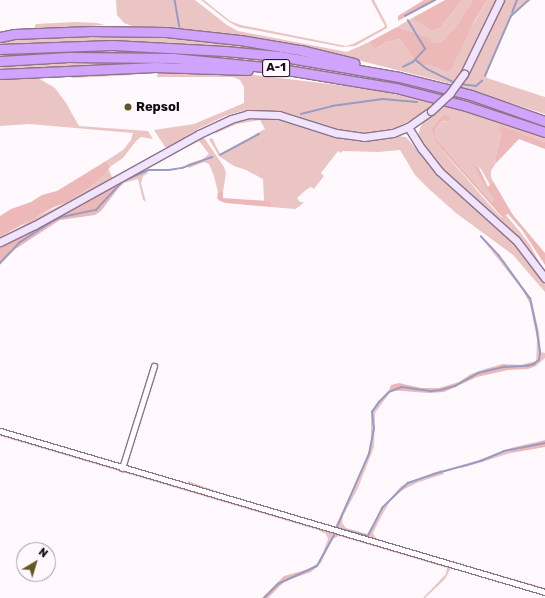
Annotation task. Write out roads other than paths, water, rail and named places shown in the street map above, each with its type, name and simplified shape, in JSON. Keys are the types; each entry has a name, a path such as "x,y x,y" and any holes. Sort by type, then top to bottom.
{"highway":[{"path":"0,37 14,34 91,31 166,32 300,50 372,67 399,77"},
{"name":"A-1","path":"0,49 112,45 225,51 320,62 399,77 471,95 545,120"},
{"name":"A-1","path":"0,61 68,57 173,58 314,73 389,87 452,102 518,122 545,132"},
{"path":"0,74 154,67 314,73"}],"street":[{"path":"0,242 35,225 218,124 235,117 264,113 279,115 336,133 364,137 386,135 408,126 431,111 450,93 464,74 500,0"},
{"path":"408,126 422,149 439,171 516,240 545,278"},
{"path":"122,468 154,366"},
{"path":"0,431 545,592"}],"waterway":[{"path":"175,0 180,27"},
{"path":"405,16 435,0"},
{"path":"512,13 517,0"},
{"path":"485,76 511,16 529,0"},
{"path":"403,67 413,62 425,49 408,21"},
{"path":"416,60 427,69 454,82"},
{"path":"460,84 476,86 482,81"},
{"path":"301,114 332,106 383,99 417,102"},
{"path":"220,155 259,134"},
{"path":"0,263 19,243 53,221 62,217 96,210 123,181 149,170 169,170 182,168 212,157"},
{"path":"336,529 369,454 374,429 372,412 389,392 402,387 432,391 441,390 455,386 478,373 505,367 527,366 534,364 539,360 540,353 537,331 530,299 499,256 481,237"},
{"path":"337,528 368,536 382,508 408,483 481,461 504,451 545,443"},
{"path":"264,598 278,584 317,566 335,533"}],"place":[{"name":"Repsol","path":"128,107"}]}
